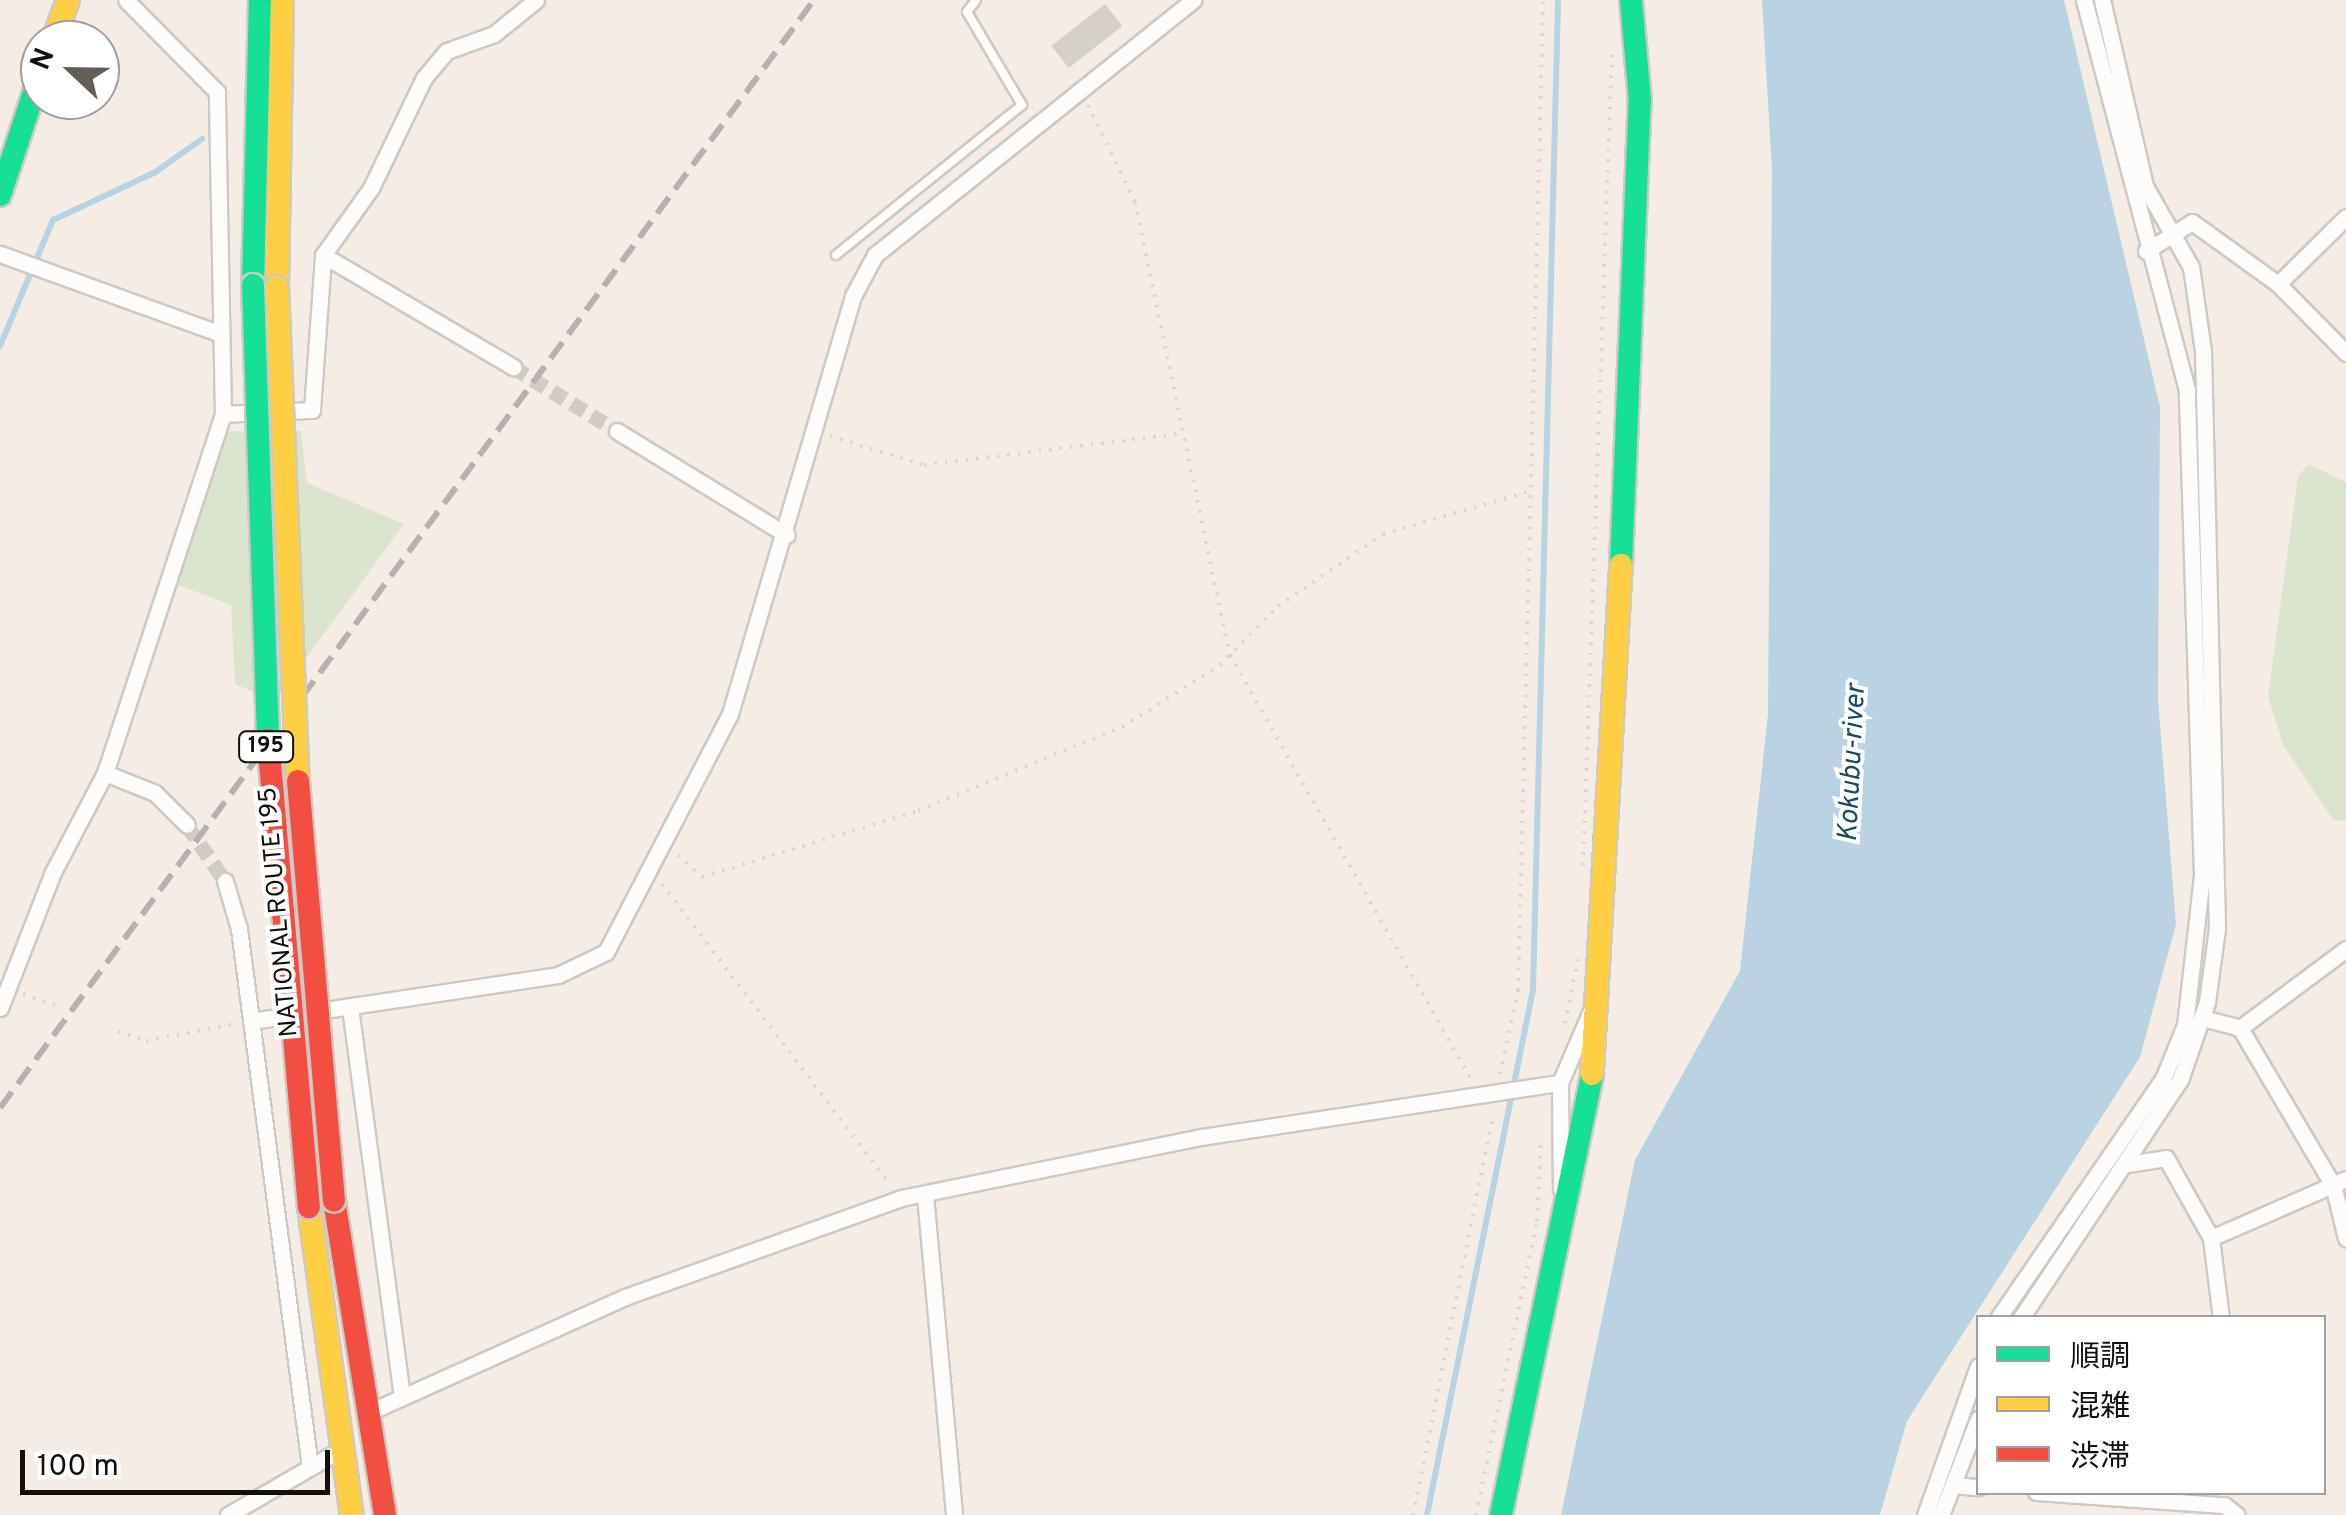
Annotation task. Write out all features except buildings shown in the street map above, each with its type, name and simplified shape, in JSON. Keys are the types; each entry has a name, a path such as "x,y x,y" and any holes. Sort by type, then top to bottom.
{"main road":[{"name":"NATIONAL ROUTE 195","path":"260,0 253,285 258,630 309,1207 352,1515"},
{"name":"NATIONAL ROUTE 195","path":"282,0 277,288 286,625 334,1200 386,1515"},
{"path":"1501,1515 1562,1221 1600,989 1636,283 1640,102 1630,0"},
{"path":"0,195 25,120"}],"street":[{"path":"0,1008 53,872 106,773 224,414 218,333 218,92 126,0"},
{"path":"224,414 312,410 323,255 371,188 424,78 446,51 494,34 536,0"},
{"path":"251,1021 586,968 606,952 730,714 787,536 853,296 876,256 1194,0"},
{"path":"2000,1315 2080,1192 2124,1144 2186,1025 2202,876 2198,577 2188,533 2186,390 2146,251 2084,0"},
{"path":"2023,1315 2095,1197 2128,1164 2161,1117 2202,1018 2217,928 2213,558 2203,351 2178,231 2145,186 2102,0"},
{"path":"2278,284 2346,217"},
{"path":"2146,251 2192,222 2226,240 2278,284 2346,352"},
{"path":"0,254 218,333"},
{"path":"323,255 512,367"},
{"path":"617,431 787,536"},
{"path":"106,773 154,793 187,825"},
{"path":"225,881 251,1021 310,1467"},
{"path":"2240,1028 2346,949"},
{"path":"1562,1221 1560,1083 1600,989"},
{"path":"350,1007 402,1395"},
{"path":"2202,1018 2240,1028 2340,1182 2346,1238"},
{"path":"367,1414 625,1297 901,1198 1201,1138 1493,1098 1560,1083"},
{"path":"2128,1164 2166,1158 2211,1238 2221,1315"},
{"path":"2211,1238 2340,1182"},
{"path":"924,1195 954,1515"},
{"path":"1926,1515 1976,1372"},
{"path":"1941,1515 1976,1424"},
{"path":"228,1515 342,1450"},
{"path":"1953,1485 1976,1487"},
{"path":"2084,1495 2228,1504"}],"lane":[{"path":"836,255 1022,106 968,12 976,0"}],"path":[{"path":"1413,1515 1493,1098 1518,991 1543,0"},
{"path":"1582,871 1613,34"},
{"path":"1081,92 1136,202 1177,434 1230,654 1493,1098"},
{"path":"816,431 924,465 1177,434"},
{"path":"664,842 702,877 918,811 1122,727 1230,654 1278,606 1383,534 1528,492"},
{"path":"650,869 901,1198"},
{"path":"1563,1030 1580,951"},
{"path":"9,989 58,1006"},
{"path":"118,1030 146,1041 251,1021"},
{"path":"1476,1515 1536,1222 1544,1122"}],"green space":[{"path":"229,431 301,431 307,483 404,524 275,701 235,684 231,605 173,583"},
{"path":"2309,464 2346,482 2346,821 2333,820 2283,745 2268,696 2298,476"}],"water":[{"name":"Kokubu-river","path":"1762,0 2064,0 2160,407 2158,699 2176,924 2140,1057 1907,1421 1880,1515 1561,1515 1635,1160 1740,971 1768,714 1772,171"}],"waterway":[{"path":"1427,1515 1533,990 1558,0"},
{"path":"0,346 53,220 154,173 202,139"}],"tunnel":[{"path":"513,367 617,431"},
{"path":"187,825 225,881"}],"railway":[{"path":"0,1108 814,0"}],"traffic: fast":[{"path":"253,285 260,0"},
{"path":"1621,565 1640,101 1631,0"},
{"path":"0,195 25,120"},
{"path":"253,285 268,740"},
{"path":"1501,1515 1592,1074"}],"traffic: slow":[{"path":"60,20 68,0"},
{"path":"277,287 282,0"},
{"path":"277,287 298,781"},
{"path":"1592,1074 1621,565"},
{"path":"309,1207 352,1515"}],"traffic: jam":[{"path":"268,740 309,1207"},
{"path":"298,781 334,1200"},
{"path":"334,1200 385,1515"}]}
